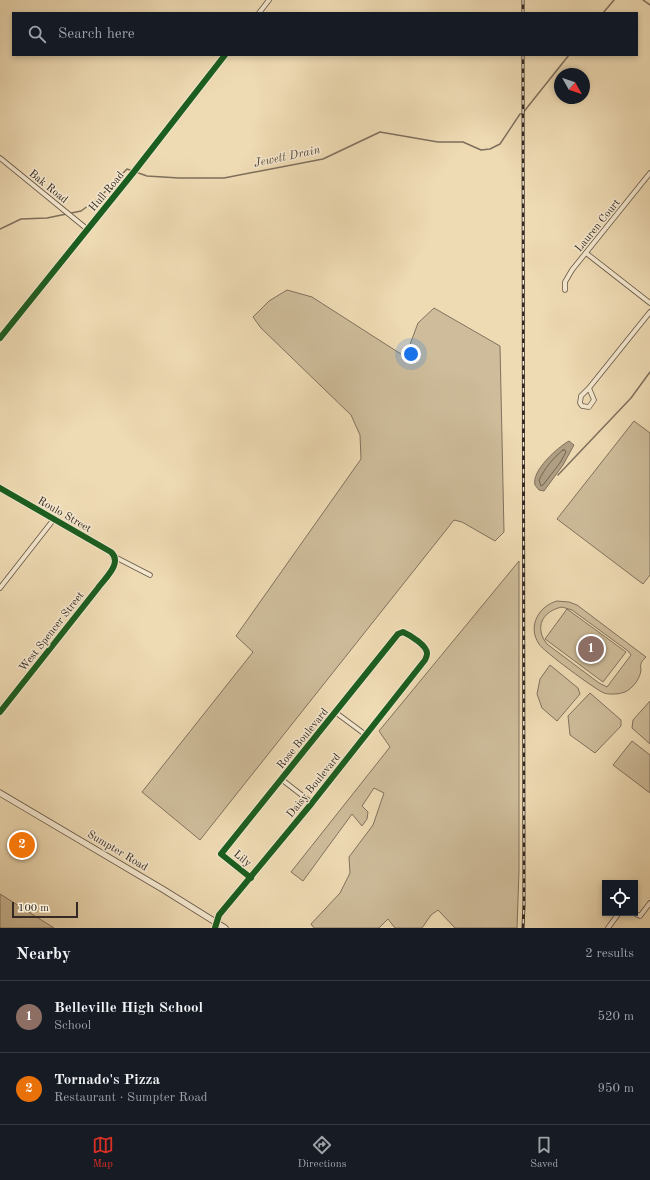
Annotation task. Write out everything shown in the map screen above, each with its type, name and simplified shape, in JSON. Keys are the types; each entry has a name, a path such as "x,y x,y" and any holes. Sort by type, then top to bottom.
{"street":[{"path":"260,12 269,0"},
{"name":"Hull Road","path":"0,338 134,173 224,56"},
{"name":"Bak Road","path":"0,158 87,229"},
{"name":"Lauren Court","path":"565,290 565,282 586,253 650,173"},
{"path":"586,253 650,303"},
{"path":"589,388 594,400 589,407 582,406 580,403 581,396 650,312"},
{"name":"Roulo Street","path":"0,488 111,552 115,557 150,575"},
{"path":"0,588 54,519"},
{"name":"West Spencer Street","path":"0,712 114,567 116,562 115,557"},
{"name":"Daisy Boulevard","path":"216,925 219,915 312,803 426,658 428,654 427,650 422,645 404,632 398,634"},
{"name":"Rose Boulevard","path":"221,854 398,634"},
{"path":"335,712 366,735"},
{"path":"281,779 312,803"},
{"name":"Sumpter Road","path":"0,792 143,877 216,925 225,928"},
{"name":"Lily","path":"221,854 251,878"},
{"path":"638,915 640,916 650,903"},
{"path":"608,928 617,916"}],"shaded area":[{"path":"287,290 312,297 404,356 408,350 418,323 434,308 500,346 504,532 495,541 462,522 454,520 200,840 142,792 253,652 236,636 361,459 360,435 351,415 261,328 253,317 269,301"},
{"path":"634,421 650,433 650,575 643,584 557,519"},
{"path":"519,561 519,871 517,928 455,928 438,910 431,915 422,928 395,928 388,919 379,928 314,928 311,924 340,893 350,873 349,857 373,825 384,793 374,788 362,806 368,812 367,819 362,826 352,814 303,881 291,872 390,747 379,731"},
{"path":"557,601 569,602 577,605 646,657 642,662 638,680 633,686 623,693 604,693 570,670 539,644 534,630 535,624 540,612","holes":["562,607 572,610 628,651 631,655 607,687 599,683 547,644 543,638 541,632 542,621 549,612"]},
{"path":"567,609 626,652 603,682 545,639"},
{"path":"550,665 578,688 580,694 557,721 542,708 537,694 540,679"},
{"path":"590,693 621,720 621,726 595,753 570,735 568,716"},
{"path":"650,701 650,744 632,728 633,720"},
{"path":"632,741 650,755 650,793 613,765"},
{"path":"0,894 54,928 0,928"}],"water":[{"path":"569,441 574,445 563,465 544,491 539,490 535,485 537,473 546,460 558,448"}],"waterway":[{"name":"Jewett Drain","path":"604,12 614,0"},
{"path":"643,0 650,5"},
{"name":"Jewett Drain","path":"0,229 21,219 47,218 81,211 99,198 127,169 147,176 224,178 323,159 380,132 438,142 463,142 481,150 490,149 500,144 520,114 522,114 568,56"},
{"path":"558,475 631,398 650,372"}],"railway":[{"path":"523,0 523,12"},
{"path":"523,56 523,928"}],"cycle path":[{"path":"0,338 133,173 224,56"},
{"path":"0,488 111,552 115,561 112,570 0,712"},
{"path":"215,928 219,915 312,803 425,660 427,651 422,644 414,638 403,632 398,634 221,854 251,878"}],"place":[{"name":"Belleville High School","path":"591,649"},
{"name":"Tornado's Pizza","path":"22,845"}]}
